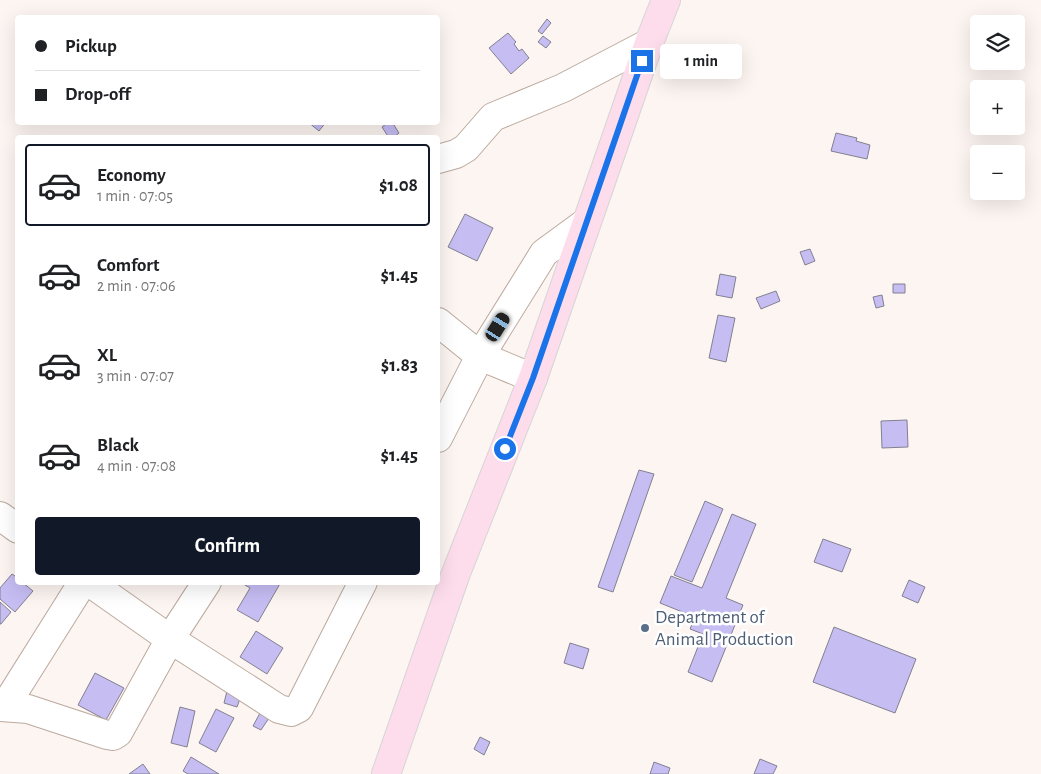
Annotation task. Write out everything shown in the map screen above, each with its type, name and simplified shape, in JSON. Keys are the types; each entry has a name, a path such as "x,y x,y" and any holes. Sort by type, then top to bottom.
{"main road":[{"path":"386,774 456,573 533,378 585,223 666,0"}],"street":[{"path":"440,158 456,154 466,148 493,118 563,88 649,43"},
{"path":"440,434 480,356 544,253 585,223"},
{"path":"440,324 480,356 533,378"},
{"path":"0,516 15,527"},
{"path":"81,585 3,707 28,709 113,736 118,733 170,639 205,585"},
{"path":"93,585 170,639 279,709 291,712 299,708 361,585"}],"building":[{"path":"547,19 551,23 542,34 538,31"},
{"path":"508,33 516,42 514,44 519,51 522,49 529,58 511,74 489,48"},
{"path":"543,36 551,42 546,48 538,42"},
{"path":"312,125 324,125 319,131"},
{"path":"385,125 394,125 399,133 397,135 387,135 382,127"},
{"path":"836,133 857,138 856,141 870,145 867,159 831,151"},
{"path":"465,214 493,228 477,261 448,247"},
{"path":"810,249 815,261 805,265 800,252"},
{"path":"720,274 736,277 732,298 716,295"},
{"path":"893,284 905,284 905,293 893,293"},
{"path":"776,291 780,301 761,309 756,298"},
{"path":"882,295 884,306 876,308 873,297"},
{"path":"718,315 735,318 726,362 709,358"},
{"path":"907,420 908,447 882,448 881,421"},
{"path":"639,470 654,474 613,592 598,587"},
{"path":"705,501 723,509 692,582 674,575"},
{"path":"732,514 756,524 726,598 743,605 712,682 688,672 703,634 690,629 695,617 660,603 671,576 702,588"},
{"path":"823,539 851,549 842,572 814,562"},
{"path":"12,574 15,576 15,585 26,585 33,591 15,612 0,599 0,588"},
{"path":"909,580 925,587 918,603 902,596"},
{"path":"245,585 279,585 258,622 237,610 250,588"},
{"path":"0,602 11,612 1,624 0,624"},
{"path":"834,627 916,659 895,713 813,682"},
{"path":"256,631 283,648 267,674 240,657"},
{"path":"570,643 589,649 583,669 564,663"},
{"path":"95,673 124,688 106,720 78,705"},
{"path":"227,691 241,696 237,707 224,703"},
{"path":"180,707 195,711 187,747 171,743"},
{"path":"216,709 234,718 216,752 199,743"},
{"path":"260,713 269,718 261,730 253,726"},
{"path":"480,737 490,742 484,755 474,749"},
{"path":"191,757 219,774 188,774 183,771"},
{"path":"760,759 777,766 773,774 754,774"},
{"path":"654,762 670,768 668,774 650,774"},
{"path":"143,764 150,774 129,774"}],"place":[{"name":"Department of Animal Production","path":"645,628"}],"route":[{"path":"505,449 533,378 642,61"}]}
